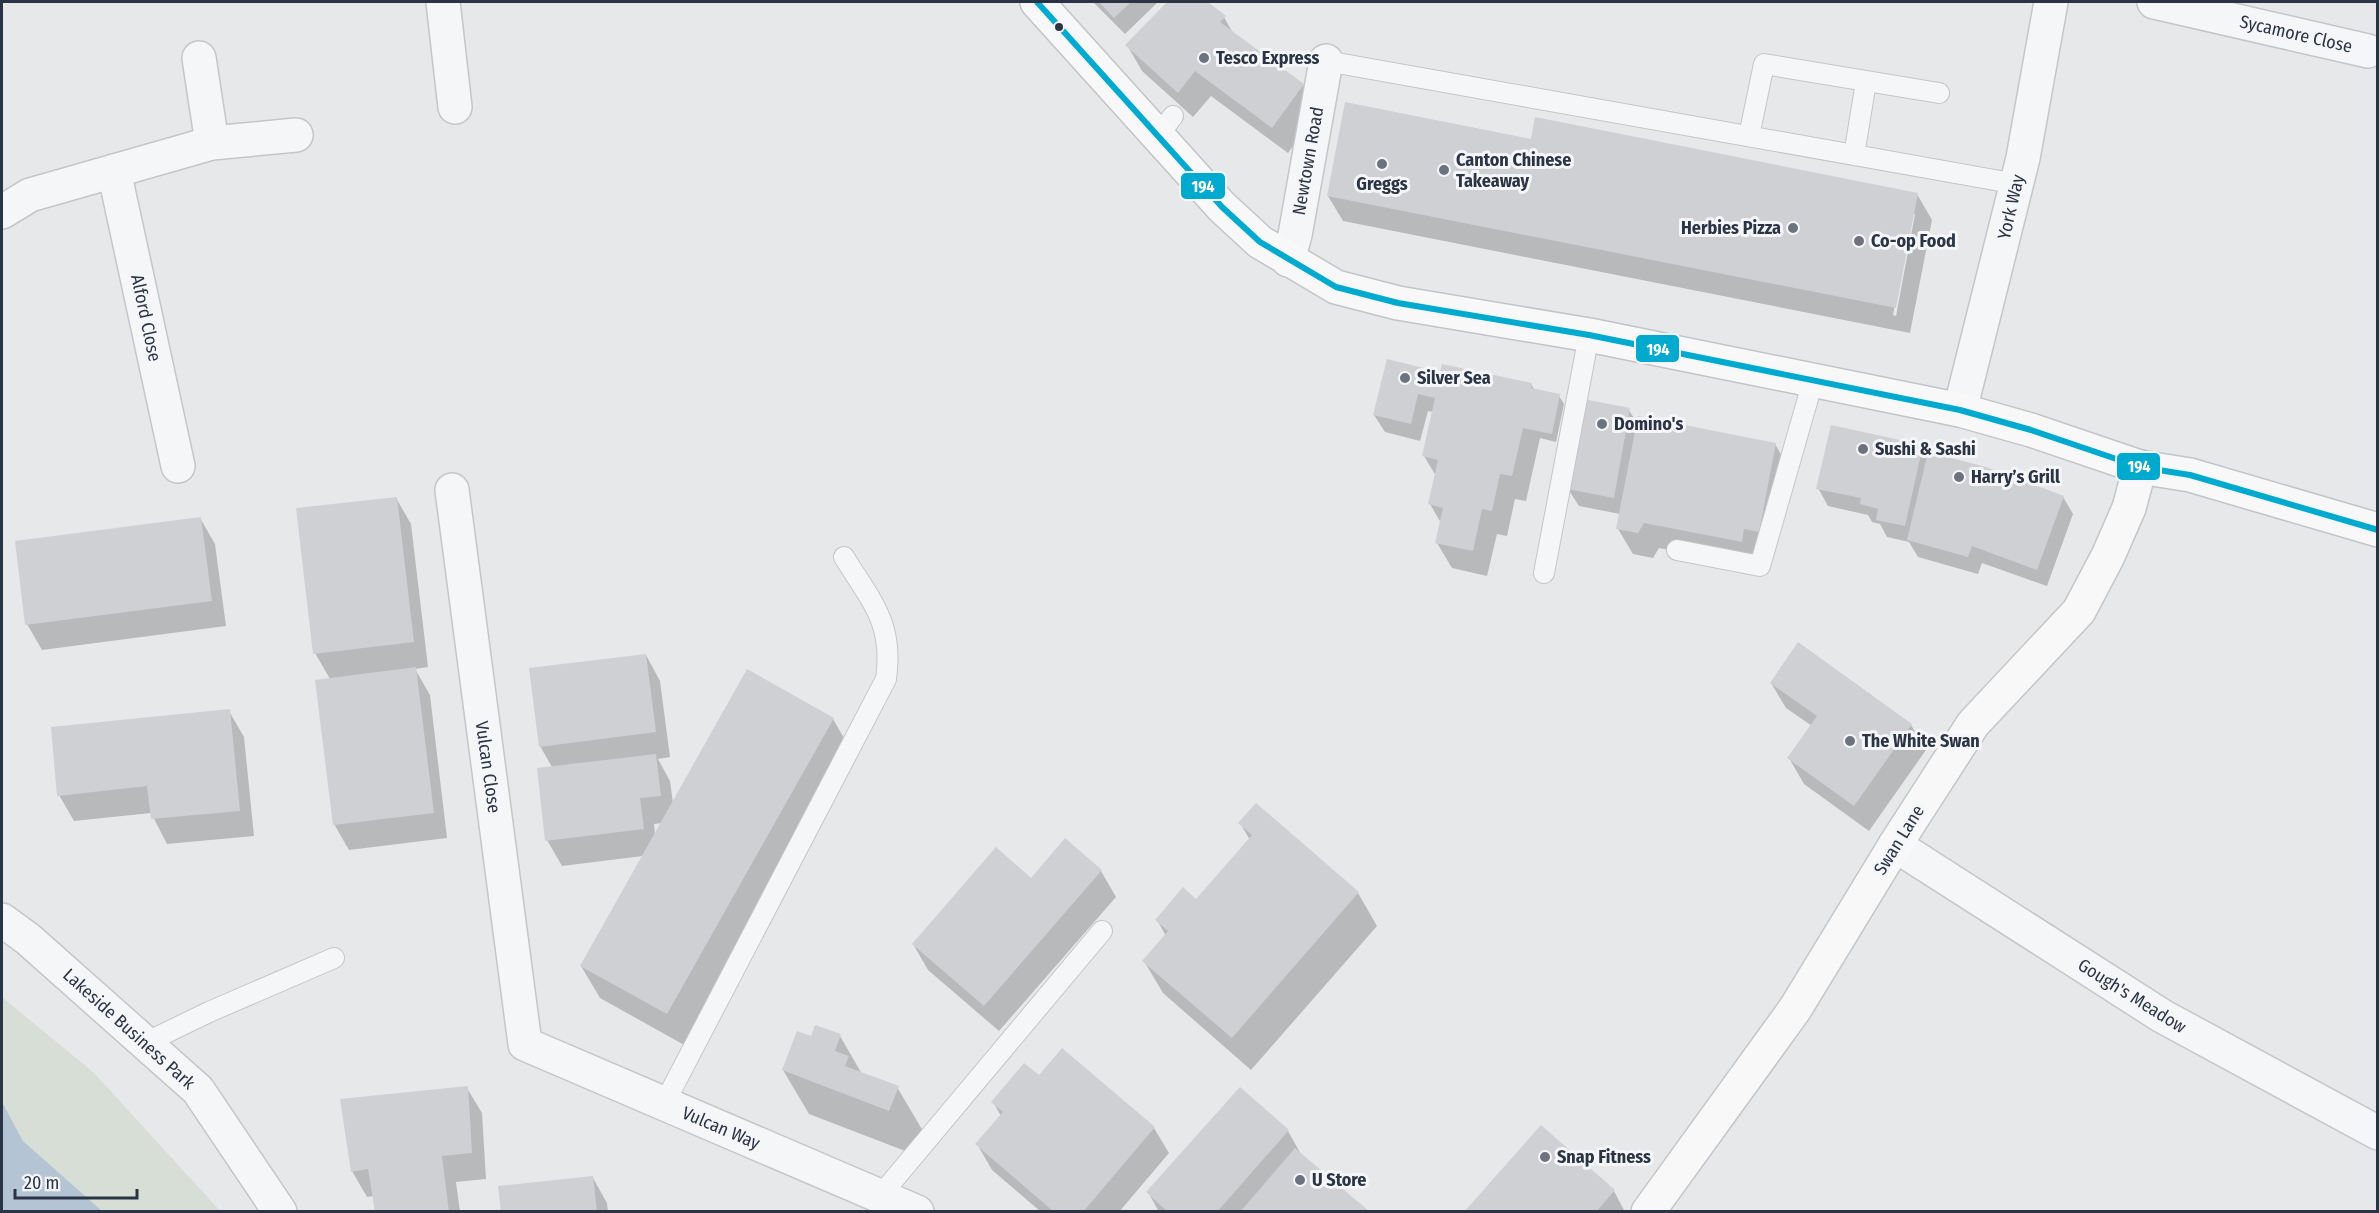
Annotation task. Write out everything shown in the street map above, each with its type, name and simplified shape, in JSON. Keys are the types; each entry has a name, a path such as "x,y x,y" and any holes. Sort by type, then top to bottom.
{"main road":[{"path":"1037,2 1166,126 1221,207 1260,242 1335,287 1369,297 1589,335 1960,410 2031,430 2140,467 2190,475 2378,530"},
{"name":"Swan Lane","path":"1648,1212 1795,1009 1895,845 1974,724 2079,610 2108,556 2129,508 2140,467"}],"street":[{"path":"443,2 455,107"},
{"name":"York Way","path":"1960,410 2017,184 2051,2"},
{"name":"Sycamore Close","path":"2154,2 2368,51"},
{"path":"199,58 212,143"},
{"name":"Newtown Road","path":"1288,260 1295,235 1326,61"},
{"path":"2,212 30,195 212,143 296,135"},
{"name":"Alford Close","path":"114,171 178,466"},
{"name":"Vulcan Close","path":"452,490 525,1044"},
{"name":"Gough's Meadow","path":"1895,845 2162,1016 2378,1133"},
{"name":"Lakeside Business Park","path":"2,921 28,939 198,1090 280,1212"},
{"name":"Vulcan Way","path":"525,1044 917,1212"}],"lane":[{"path":"1326,61 2017,184"},
{"path":"1749,136 1764,64 1939,93"},
{"path":"1854,155 1866,82"},
{"path":"1544,573 1589,335"},
{"path":"1677,550 1761,566 1813,381"},
{"path":"664,1104 886,679 889,648 883,620 844,556"},
{"path":"880,1196 1102,931"},
{"path":"145,1043 333,957"}],"shaded area":[{"path":"2,997 94,1073 220,1211 102,1211 23,1141 2,1102"}],"water":[{"path":"2,1102 23,1141 102,1211 2,1211"}],"building":[{"path":"1099,2 1131,2 1114,18"},
{"name":"Tesco Express","path":"1167,2 1208,2 1226,16 1220,22 1304,84 1272,128 1195,71 1178,93 1125,45"},
{"path":"1345,102 1531,139 1535,117 1918,193 1896,308 1327,196"},
{"path":"1387,359 1440,372 1442,364 1532,383 1531,388 1560,394 1552,434 1523,428 1512,476 1500,474 1492,511 1482,509 1473,551 1435,543 1443,508 1428,504 1438,460 1422,456 1435,398 1418,394 1411,424 1373,415"},
{"path":"1583,399 1630,408 1614,498 1567,489"},
{"path":"1638,416 1776,443 1759,532 1744,529 1742,542 1644,523 1638,533 1616,529"},
{"path":"1831,425 1923,445 1905,526 1876,520 1878,509 1860,504 1861,498 1816,489"},
{"path":"1928,452 1986,467 2064,496 2037,570 1972,546 1968,557 1907,540"},
{"path":"397,497 414,642 313,654 296,508"},
{"path":"201,517 212,601 25,625 15,541"},
{"name":"The White Swan","path":"1798,642 1912,724 1854,806 1787,758 1817,716 1770,683"},
{"path":"646,654 656,732 539,747 529,668"},
{"path":"416,667 434,813 333,825 315,680"},
{"path":"747,669 834,718 667,1014 580,966"},
{"path":"230,709 240,811 151,819 147,786 57,796 51,727"},
{"path":"656,754 661,796 640,798 644,829 545,841 537,768"},
{"path":"1256,803 1359,892 1232,1038 1142,961 1168,931 1155,920 1183,887 1196,899 1252,835 1238,823"},
{"path":"1065,838 1102,870 984,1006 912,944 996,847 1031,878"},
{"path":"815,1025 841,1034 835,1051 849,1056 845,1066 899,1086 889,1111 782,1070 797,1031 811,1036"},
{"path":"1062,1048 1155,1127 1083,1212 1054,1212 975,1144 1003,1112 991,1102 1024,1063 1039,1075"},
{"path":"468,1086 472,1153 442,1156 449,1212 375,1212 368,1169 351,1172 340,1099"},
{"path":"1240,1087 1289,1130 1217,1212 1168,1212 1146,1192"},
{"name":"Snap Fitness","path":"1541,1125 1615,1190 1596,1212 1464,1212"},
{"name":"U Store","path":"1295,1148 1370,1212 1240,1212"},
{"path":"593,1176 597,1212 501,1212 498,1186"}],"transit line":[{"name":"194","path":"1037,2 1222,207 1260,242 1336,287 1398,303 1589,335 1960,410 2031,430 2140,467 2190,475 2378,530"}],"place":[{"name":"Tesco Express","path":"1204,58"},
{"name":"Greggs","path":"1382,164"},
{"name":"Canton Chinese Takeaway","path":"1444,170"},
{"name":"Herbies Pizza","path":"1793,228"},
{"name":"Co-op Food","path":"1859,241"},
{"name":"Silver Sea","path":"1405,378"},
{"name":"Domino's","path":"1602,424"},
{"name":"Sushi & Sashi","path":"1863,449"},
{"name":"Harry’s Grill","path":"1959,477"},
{"name":"The White Swan","path":"1850,741"},
{"name":"Snap Fitness","path":"1545,1157"},
{"name":"U Store","path":"1300,1180"}]}
